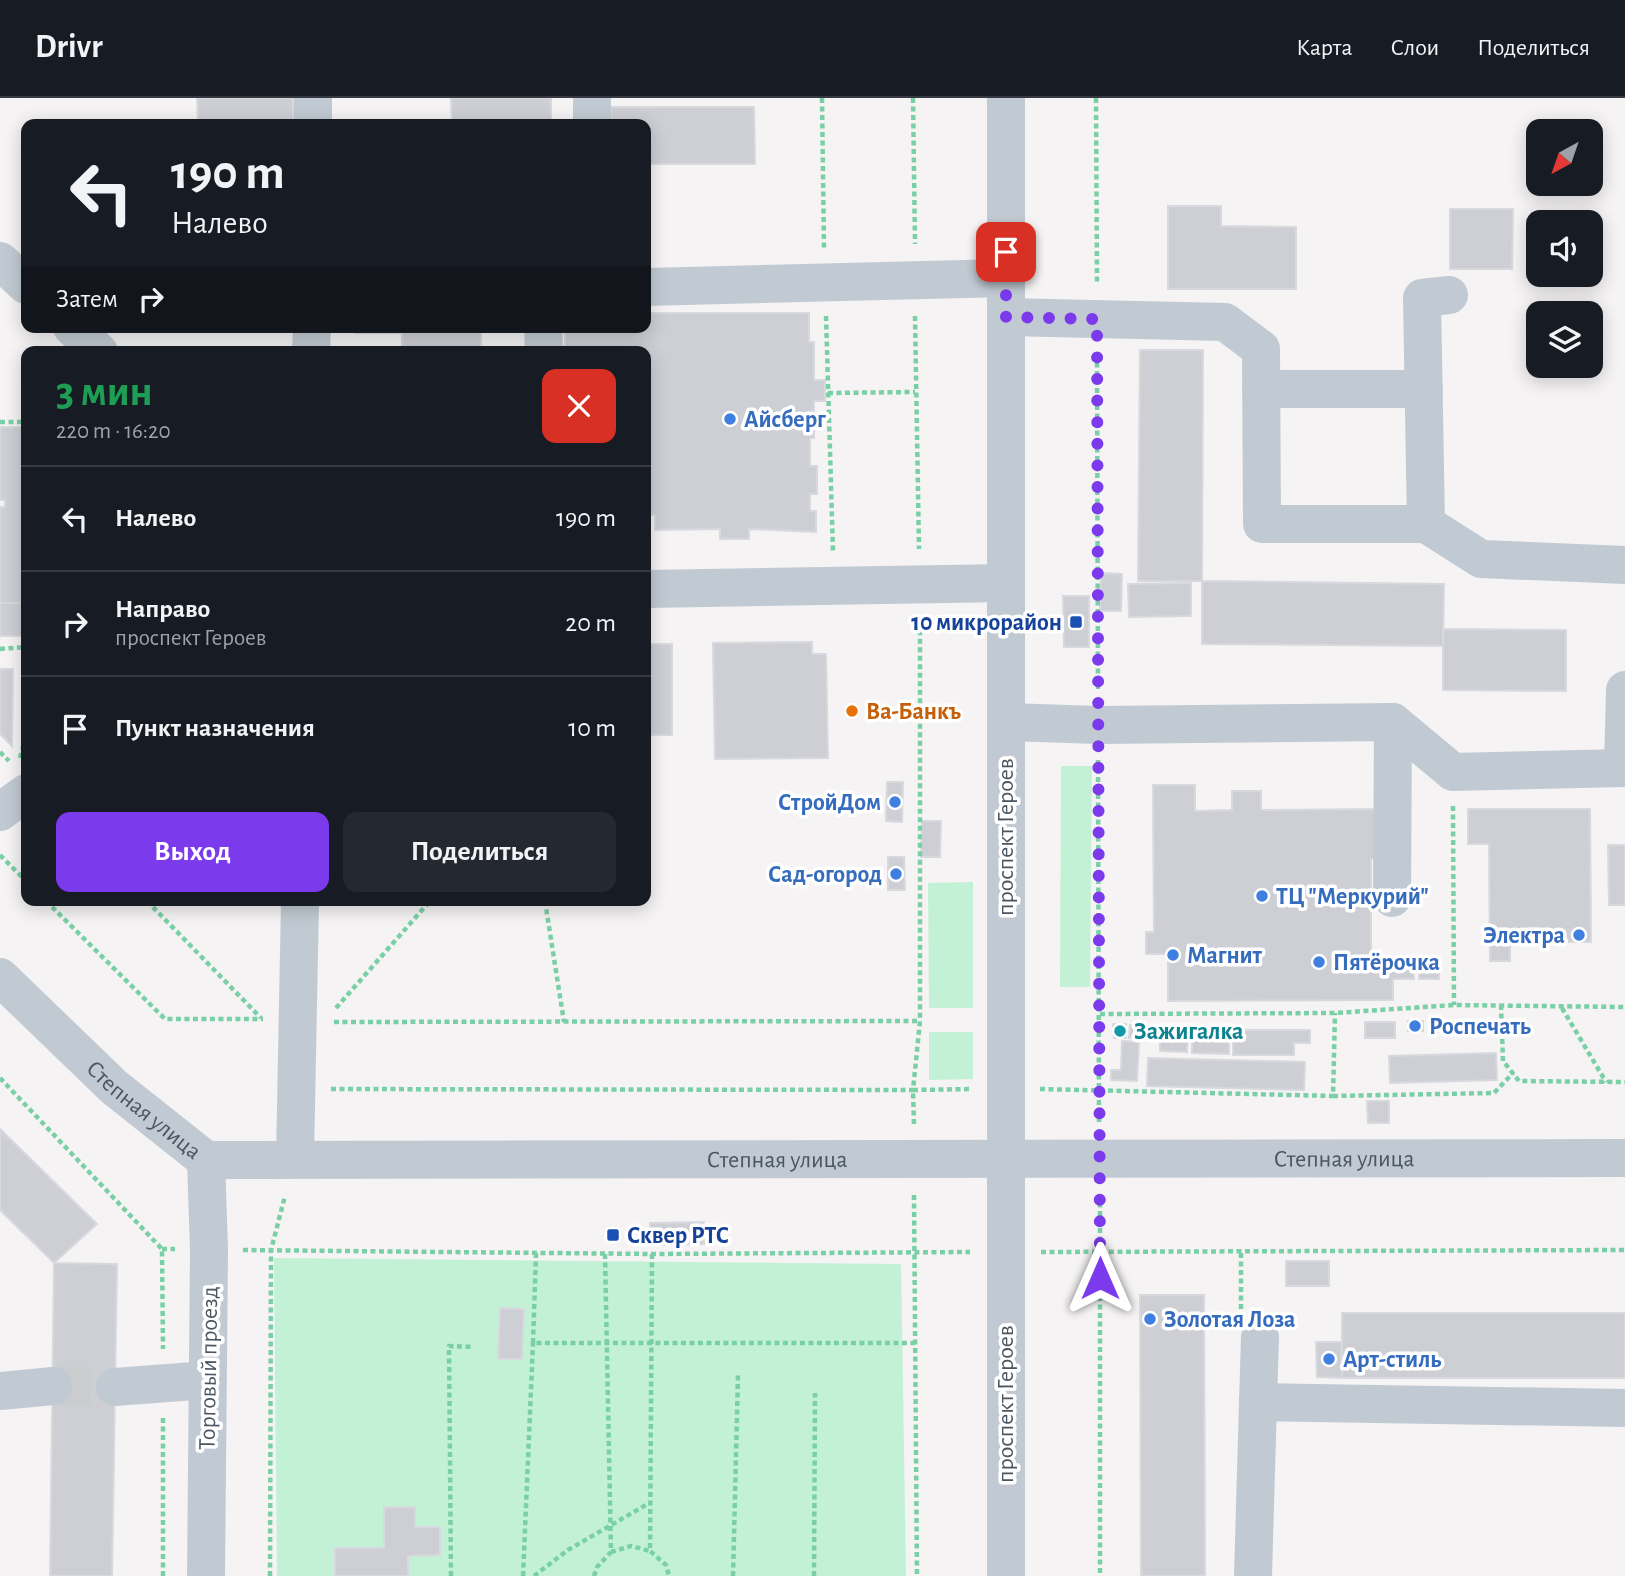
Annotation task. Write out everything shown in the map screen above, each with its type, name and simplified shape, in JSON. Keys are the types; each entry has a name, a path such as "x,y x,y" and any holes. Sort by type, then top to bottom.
{"street":[{"path":"313,98 313,119"},
{"path":"592,98 592,119"},
{"name":"проспект Героев","path":"1006,98 1006,1576"},
{"path":"0,261 21,280"},
{"path":"651,287 1006,278"},
{"path":"1426,524 1422,298 1449,295"},
{"path":"1006,317 1225,322 1261,349 1262,524 1426,524 1481,559 1625,565"},
{"path":"78,333 93,346"},
{"path":"1261,389 1424,389"},
{"path":"651,589 1006,583"},
{"path":"1006,722 1098,725 1393,722 1453,772 1624,768 1625,690"},
{"path":"1392,898 1393,722"},
{"path":"0,812 21,782"},
{"path":"295,1158 298,1089 311,1023 300,906"},
{"name":"Степная улица","path":"0,978 114,1087 206,1160 1625,1158"},
{"name":"Торговый проезд","path":"206,1160 209,1250 206,1576"},
{"path":"1253,1576 1261,1337"},
{"path":"115,1387 207,1380"},
{"path":"0,1391 52,1386"},
{"path":"1258,1402 1625,1408"}],"path":[{"path":"822,98 834,586"},
{"path":"298,1089 913,1090 920,1021 920,586 915,392 913,98"},
{"path":"1096,98 1100,1576"},
{"path":"828,393 915,392"},
{"path":"0,422 21,422"},
{"path":"0,649 21,647"},
{"path":"1453,772 1454,1005"},
{"path":"0,855 21,876"},
{"path":"51,906 165,1019 262,1019 311,1023 920,1021"},
{"path":"152,906 262,1019"},
{"path":"311,1023 425,906"},
{"path":"546,906 564,1022"},
{"path":"1100,1014 1335,1013 1454,1005 1625,1007"},
{"path":"1502,1006 1503,1061 1520,1081 1625,1082"},
{"path":"1561,1007 1606,1082"},
{"path":"1333,1096 1335,1013"},
{"path":"1099,1089 1333,1096 1494,1093 1513,1073"},
{"path":"0,1078 162,1249 163,1576"},
{"path":"270,1576 271,1250 295,1158"},
{"path":"209,1250 652,1254 1625,1250"},
{"path":"914,1252 917,1576"},
{"path":"523,1576 536,1253"},
{"path":"605,1254 611,1552"},
{"path":"650,1551 652,1254"},
{"path":"533,1343 915,1343"},
{"path":"450,1576 449,1346 474,1347"},
{"path":"733,1576 738,1374"},
{"path":"814,1576 815,1394"},
{"path":"534,1576 610,1524 651,1502"},
{"path":"594,1576 597,1567 611,1552 631,1546 650,1551 666,1566 668,1576"}],"green space":[{"path":"1061,766 1092,766 1090,987 1060,987"},
{"path":"973,882 973,1008 929,1008 928,883"},
{"path":"929,1032 973,1032 973,1079 929,1080"},
{"path":"274,1258 901,1264 906,1576 277,1576"}],"building":[{"path":"197,98 293,98 293,119 198,119"},
{"path":"451,98 551,98 551,119 452,119"},
{"path":"611,107 754,107 755,164 651,164 651,119 611,119"},
{"path":"1168,206 1221,206 1221,226 1296,227 1296,289 1168,289"},
{"path":"1450,209 1513,209 1512,269 1450,269"},
{"name":"Айсберг","path":"651,313 809,313 809,342 814,342 814,380 825,380 825,401 814,401 814,438 810,438 810,466 817,466 817,494 810,494 810,511 816,511 816,532 749,529 749,539 720,539 720,529 655,530 655,515 651,515 651,346 565,346 565,333 651,333"},
{"path":"402,333 481,333 481,346 402,346"},
{"path":"1140,350 1203,350 1202,581 1138,581"},
{"path":"0,427 21,427 21,603 0,603 0,507 5,507 5,500 0,500"},
{"path":"1101,573 1122,574 1121,611 1100,611"},
{"path":"1202,581 1444,584 1443,646 1202,644"},
{"path":"1191,583 1191,616 1129,617 1128,584"},
{"name":"10 микрорайон","path":"1063,596 1089,596 1089,647 1064,647"},
{"path":"0,603 21,603 21,636 0,636"},
{"path":"1443,629 1566,630 1566,691 1443,690"},
{"path":"812,642 812,654 826,654 828,758 715,759 713,643"},
{"path":"651,644 672,644 672,735 651,735"},
{"path":"0,669 13,669 12,746 0,734"},
{"name":"СтройДом","path":"887,782 903,782 902,822 886,821"},
{"name":"ТЦ \"Меркурий\"","path":"1153,785 1195,785 1195,811 1232,810 1232,791 1261,791 1261,810 1387,809 1387,859 1371,859 1371,958 1413,959 1414,979 1393,979 1393,1000 1168,1001 1168,954 1146,954 1146,932 1154,932"},
{"path":"1468,809 1590,809 1591,942 1510,942 1510,961 1490,961 1489,844 1468,844"},
{"path":"922,821 941,821 940,857 921,857"},
{"path":"1608,845 1625,845 1625,905 1609,905"},
{"name":"Сад-огород","path":"888,857 904,857 905,890 888,890"},
{"path":"1419,962 1439,962 1439,979 1419,979"},
{"path":"1443,1020 1443,1031 1429,1032 1429,1021"},
{"name":"Роспечать","path":"1408,1021 1423,1021 1423,1031 1408,1031"},
{"path":"1365,1022 1395,1022 1395,1038 1365,1038"},
{"name":"Зажигалка","path":"1113,1024 1126,1024 1126,1038 1114,1038"},
{"path":"1130,1025 1153,1026 1153,1040 1129,1038"},
{"path":"1160,1028 1188,1029 1187,1052 1160,1051"},
{"path":"1192,1030 1229,1031 1229,1054 1192,1053"},
{"path":"1233,1030 1310,1030 1310,1043 1294,1043 1294,1055 1233,1055"},
{"path":"1122,1041 1139,1042 1137,1081 1111,1080 1111,1070 1121,1070"},
{"path":"1496,1053 1497,1080 1390,1083 1389,1056"},
{"path":"1148,1058 1305,1062 1304,1090 1147,1086"},
{"path":"1367,1101 1389,1101 1389,1123 1368,1123"},
{"path":"0,1129 97,1224 54,1263 0,1210"},
{"path":"704,1222 704,1244 650,1245 650,1223"},
{"path":"1286,1261 1329,1261 1329,1286 1286,1286"},
{"path":"54,1263 117,1264 112,1576 50,1576"},
{"path":"1140,1295 1204,1295 1205,1576 1141,1576"},
{"path":"500,1308 524,1309 522,1359 498,1359"},
{"path":"1342,1313 1625,1313 1625,1378 1342,1378"},
{"name":"Арт-стиль","path":"1316,1342 1341,1342 1342,1378 1317,1377"},
{"path":"384,1507 415,1507 415,1527 440,1527 440,1555 408,1556 408,1576 335,1576 335,1548 384,1548"}],"tunnel":[{"path":"53,1386 115,1387"}],"place":[{"name":"Айсберг","path":"730,419"},
{"name":"10 микрорайон","path":"1076,622"},
{"name":"Ва-Банкъ","path":"852,711"},
{"name":"СтройДом","path":"895,802"},
{"name":"Сад-огород","path":"896,874"},
{"name":"ТЦ \"Меркурий\"","path":"1262,896"},
{"name":"Электра","path":"1579,935"},
{"name":"Магнит","path":"1173,955"},
{"name":"Пятёрочка","path":"1319,962"},
{"name":"Роспечать","path":"1415,1026"},
{"name":"Зажигалка","path":"1120,1031"},
{"name":"Сквер РТС","path":"613,1235"},
{"name":"Золотая Лоза","path":"1150,1319"},
{"name":"Арт-стиль","path":"1329,1359"}],"route":[{"path":"1006,252 1006,317 1097,319 1100,1278"}]}
